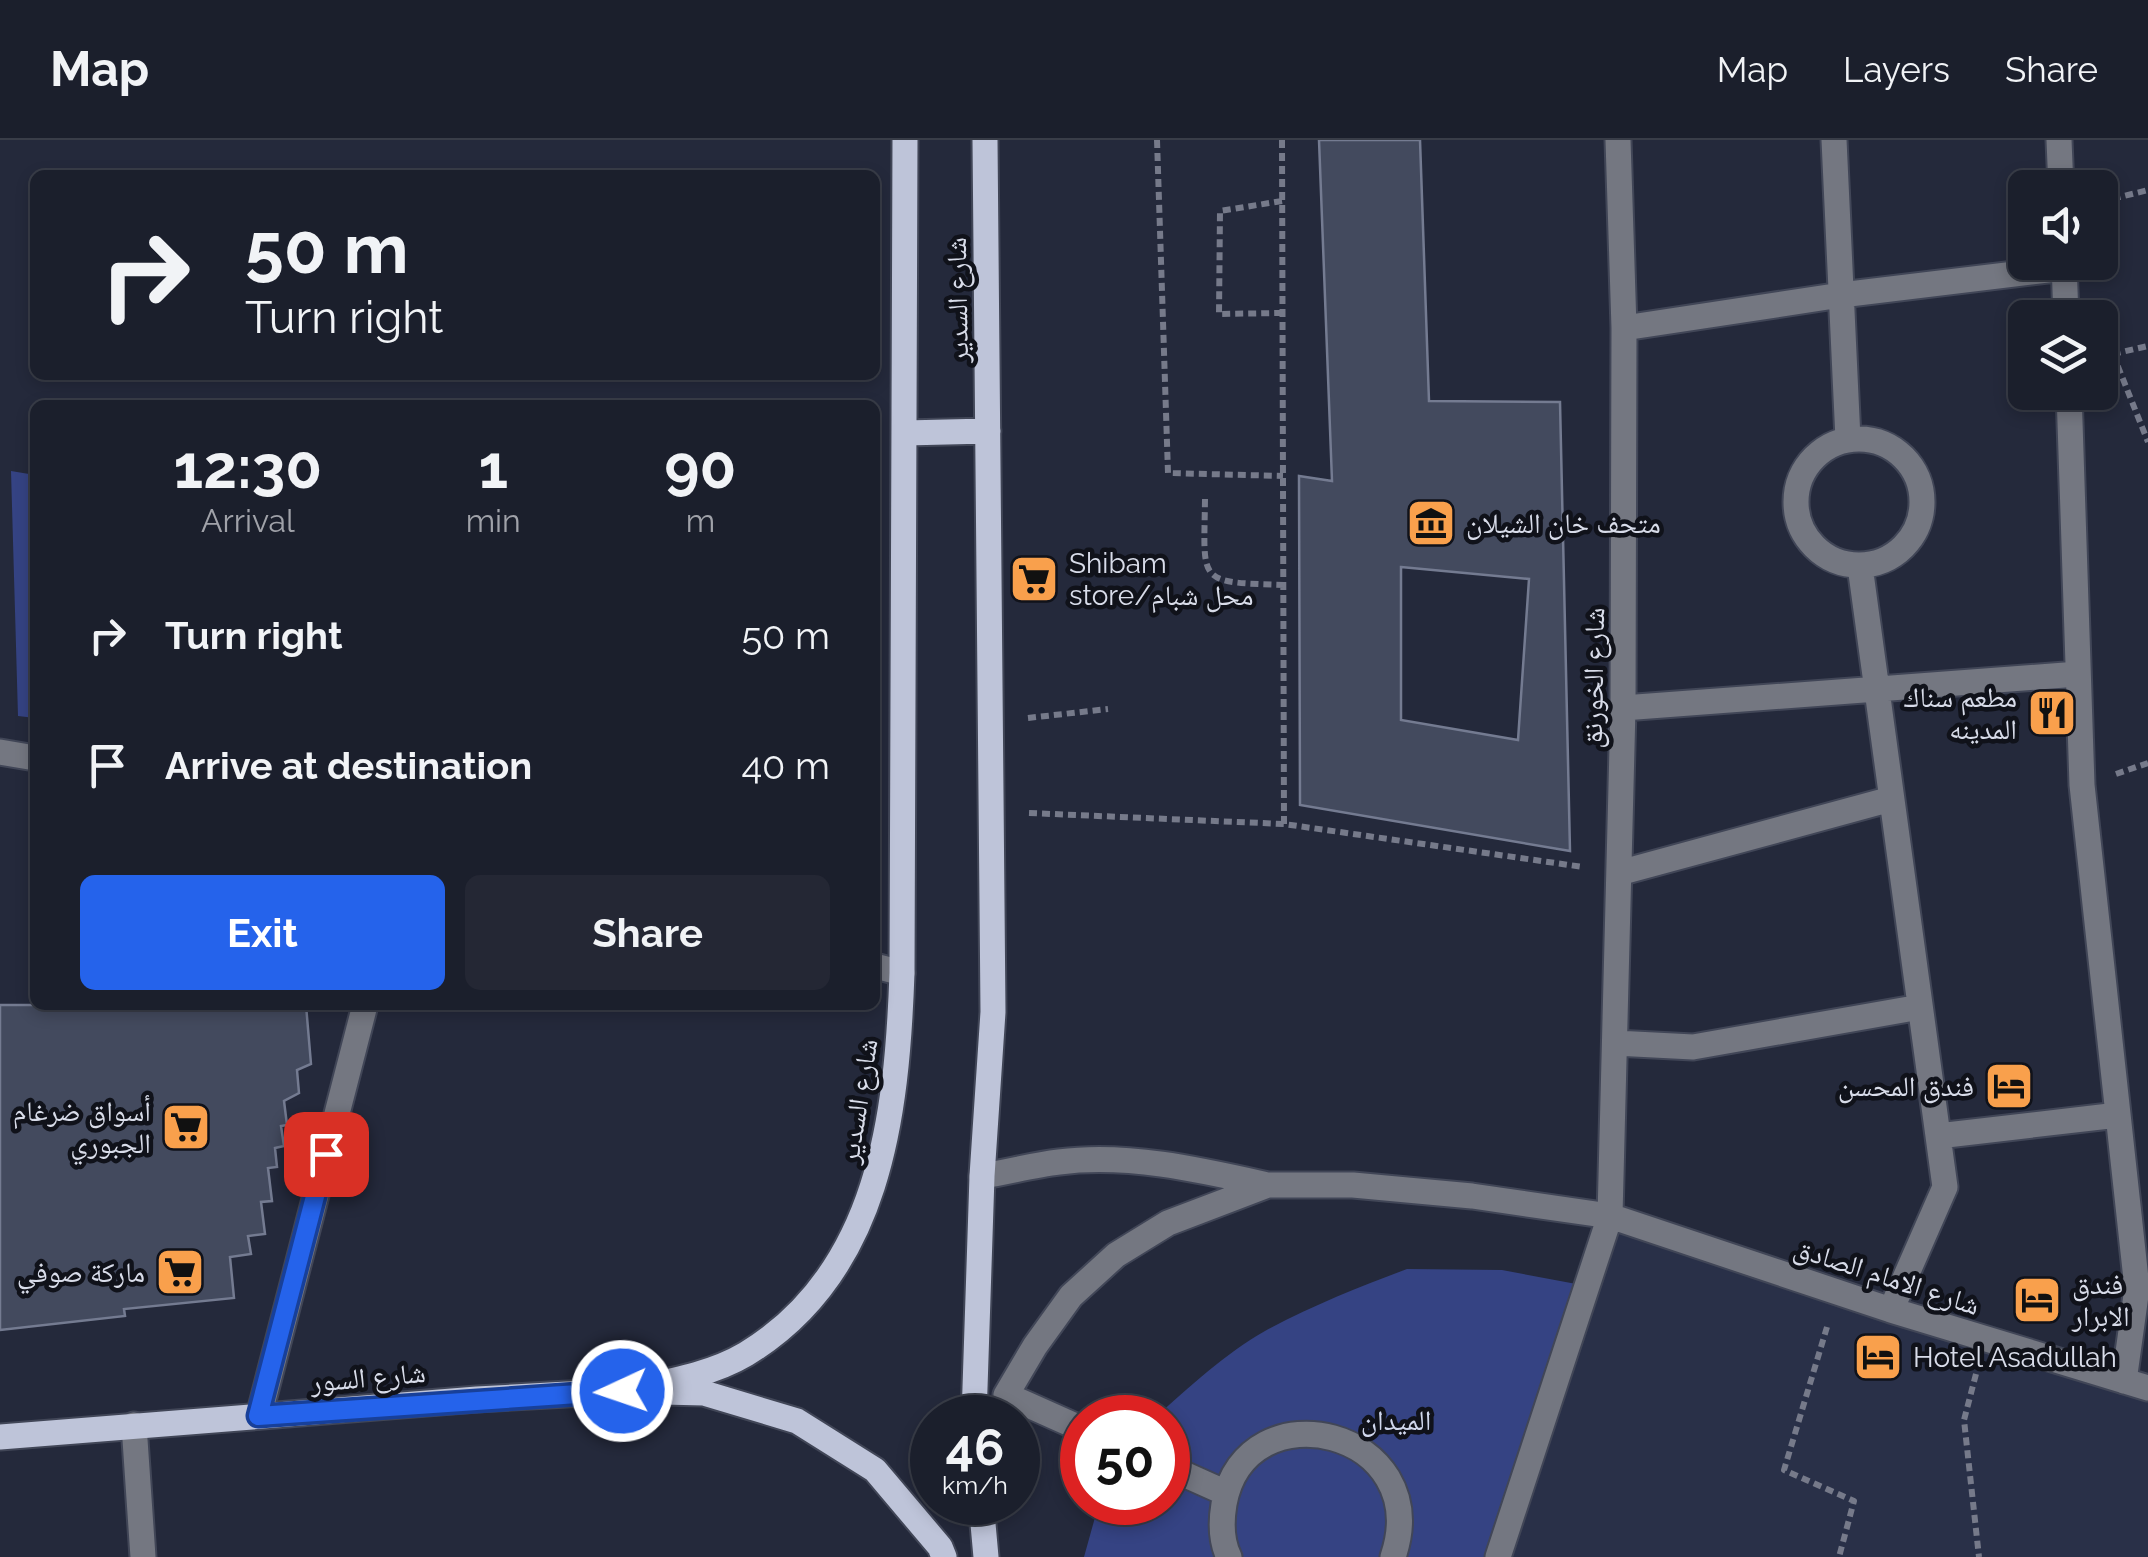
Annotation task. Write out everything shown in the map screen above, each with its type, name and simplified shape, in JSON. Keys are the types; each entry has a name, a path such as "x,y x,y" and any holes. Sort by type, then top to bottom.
{"main road":[{"name":"شارع السدير","path":"622,1391 697,1375 746,1354 802,1311 839,1262 869,1205 889,1127 900,1042 902,973 905,140"},
{"name":"شارع السدير","path":"974,1395 982,1176 993,1012 985,140"},
{"path":"905,433 988,431"},
{"path":"622,1391 704,1393 797,1421 875,1470 940,1547 944,1557"},
{"name":"شارع السور","path":"0,1438 622,1391"},
{"path":"983,1525 986,1557"}],"street":[{"name":"شارع الخورنق","path":"1498,1557 1610,1216 1623,708 1624,328 1618,140"},
{"path":"1834,140 1848,439"},
{"path":"2059,140 2060,170"},
{"path":"1624,328 2008,273"},
{"path":"2070,410 2082,785 2138,1288 2136,1385"},
{"path":"1848,439 1870,440 1890,447 1906,459 1923,497 1921,518 1906,545 1880,562 1860,566 1838,562 1820,552 1796,518 1800,476 1828,446 1848,439"},
{"path":"1860,566 1944,1187 1891,1310"},
{"path":"1623,708 2078,674"},
{"path":"0,773 19,755"},
{"path":"1619,872 1891,798"},
{"path":"880,967 902,973"},
{"path":"1615,1043 1693,1047 1920,1007"},
{"path":"258,1416 364,1010"},
{"path":"1938,1136 2118,1114"},
{"path":"982,1176 1062,1161 1128,1162 1198,1170 1268,1185"},
{"path":"1060,1420 1006,1395 1034,1346 1071,1296 1116,1254 1168,1223 1268,1185"},
{"name":"شارع الامام الصادق","path":"1268,1185 1352,1185 1472,1196 1610,1216 1891,1310 2136,1385"},
{"path":"134,1425 143,1557"},
{"path":"1229,1557 1221,1520 1226,1493 1239,1468 1260,1448 1286,1436 1314,1433 1342,1438 1369,1454 1388,1478 1399,1506 1396,1556"},
{"path":"1190,1477 1226,1493"}],"path":[{"path":"1158,140 1168,473 1283,476"},
{"path":"1282,140 1284,824"},
{"path":"2118,198 2148,190"},
{"path":"1282,202 1220,211 1220,314 1283,313"},
{"path":"2118,353 2148,346"},
{"path":"2118,367 2148,442"},
{"path":"1204,499 1204,561 1210,575 1227,583 1284,586"},
{"path":"992,722 1108,709"},
{"path":"992,812 1284,824 1619,872"},
{"path":"1838,1292 1784,1470 1854,1502 1839,1557"},
{"path":"1979,1557 1964,1420 1986,1339"}],"shaded area":[{"path":"1610,1216 2148,1388 2148,1557 1498,1557"}],"green space":[{"path":"11,471 30,474 30,717 18,716"},
{"name":"الميدان","path":"1407,1269 1502,1270 1587,1286 1498,1557 1084,1557 1093,1525 1190,1525 1190,1395 1180,1395 1250,1340 1335,1297"}],"building":[{"name":"متحف خان الشيلان","path":"1319,140 1420,140 1429,401 1560,402 1570,851 1300,805 1299,476 1332,481","holes":["1401,567 1529,579 1518,740 1401,720"]},
{"path":"0,1005 30,1005 30,1010 306,1010 311,1064 297,1070 299,1093 284,1101 284,1146 275,1148 277,1167 268,1168 272,1201 261,1202 265,1234 248,1236 251,1254 230,1257 234,1298 124,1309 125,1316 0,1330"}],"place":[{"name":"متحف خان الشيلان","path":"1431,523"},
{"name":"Shibam store/محل شبام","path":"1034,579"},
{"name":"مطعم سناك المدينه","path":"2052,713"},
{"name":"فندق المحسن","path":"2009,1086"},
{"name":"أسواق ضرغام الجبوري","path":"186,1127"},
{"name":"ماركة صوفي","path":"180,1272"},
{"name":"فندق الابرار","path":"2037,1300"},
{"name":"Hotel Asadullah","path":"1878,1357"}],"route":[{"path":"326,1154 258,1416 622,1391"}]}
